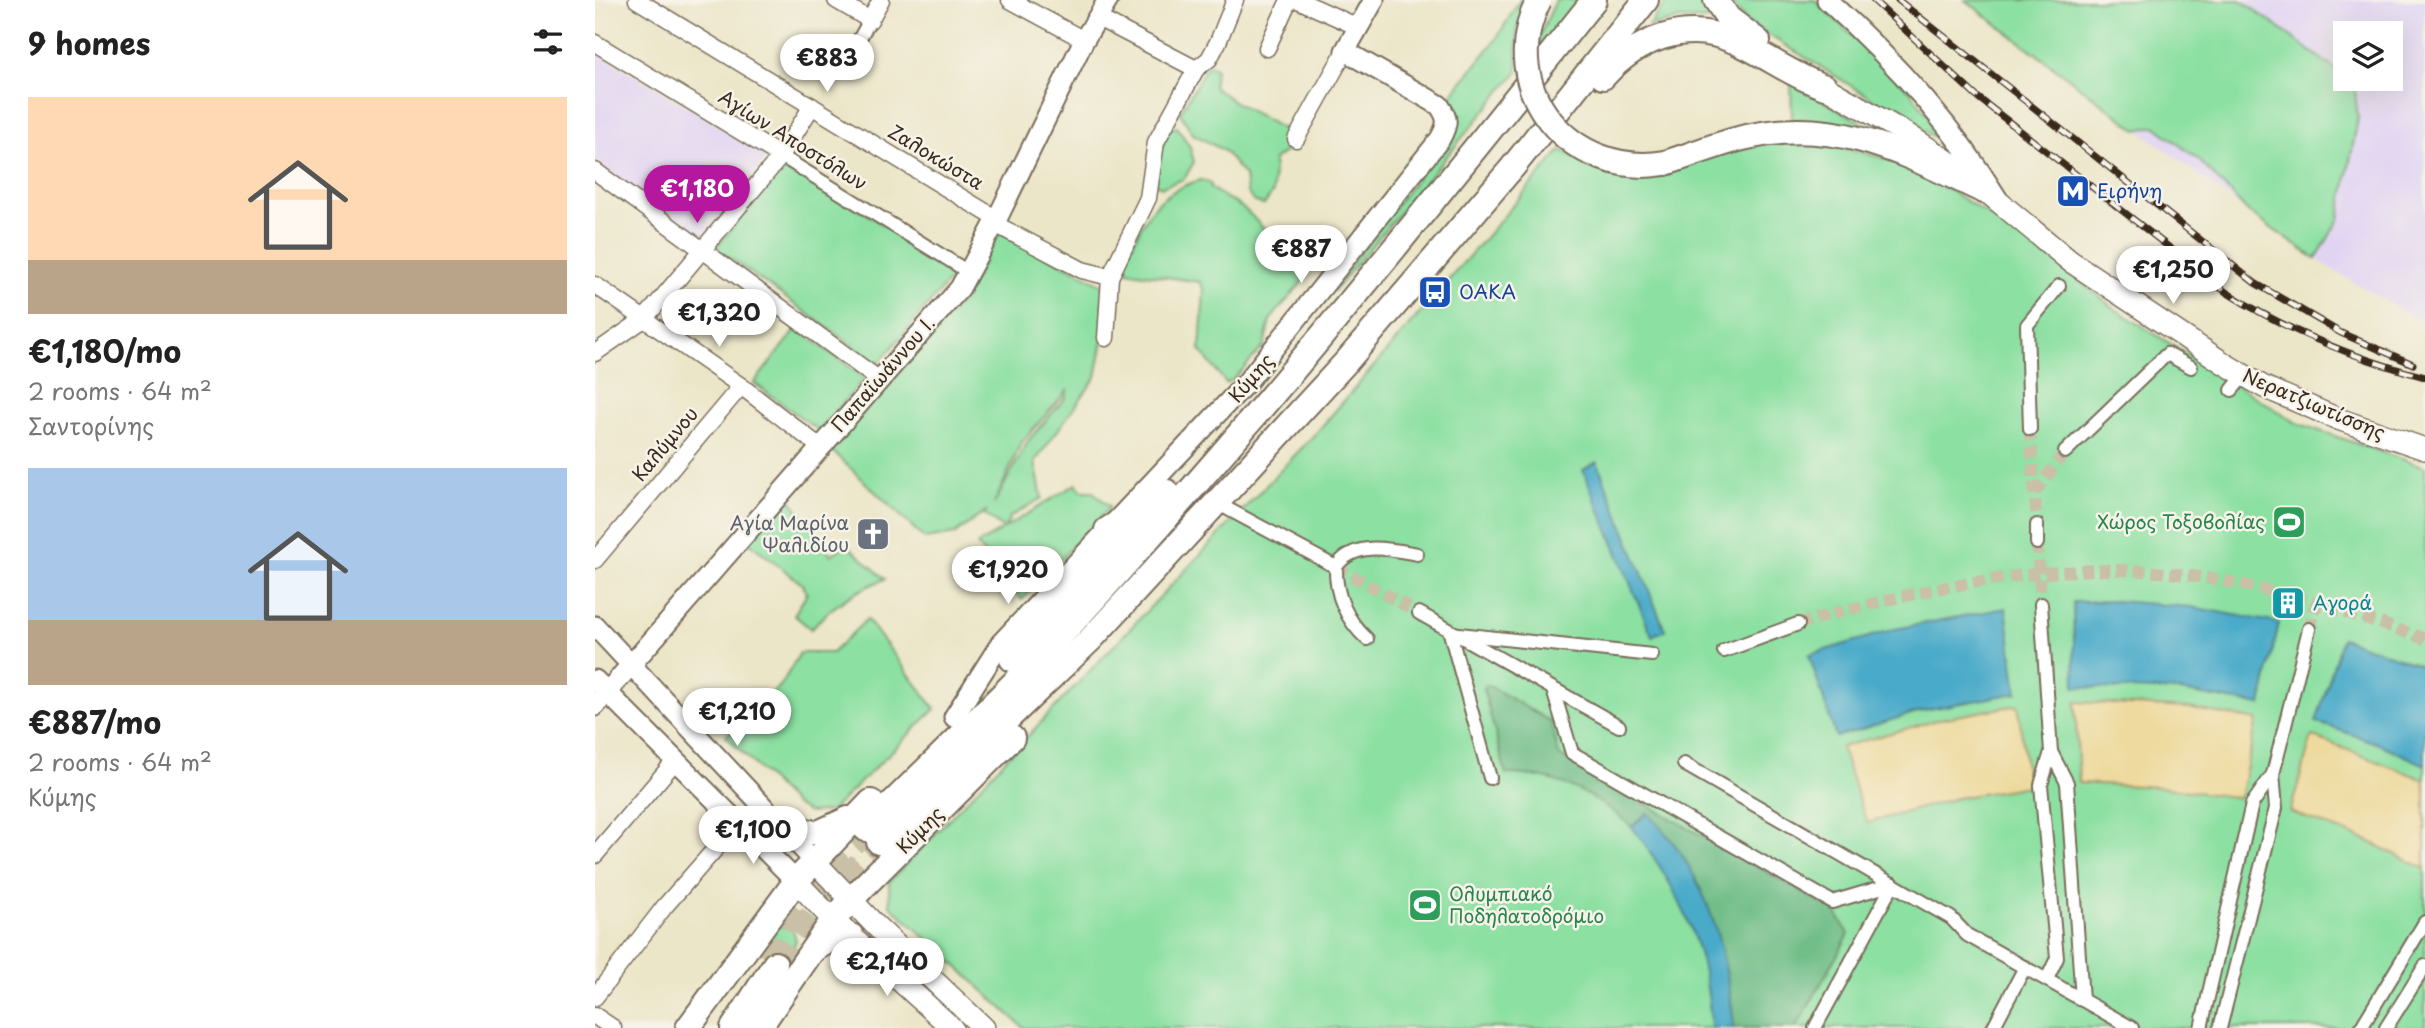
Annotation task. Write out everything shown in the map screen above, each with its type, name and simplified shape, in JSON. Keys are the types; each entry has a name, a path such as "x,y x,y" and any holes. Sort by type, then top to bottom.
{"main road":[{"path":"1539,0 1529,28 1527,65 1533,90 1551,123 1569,141 1602,159 1627,165 1665,163 1746,137 1814,132 1888,146 1993,198"},
{"name":"Κύμης","path":"869,827 1071,624 1188,493 1420,218 1594,0"},
{"name":"Κύμης","path":"688,1028 814,860 869,827 1090,640 1347,362 1512,168 1646,0"},
{"path":"1716,0 1738,28 1813,75 1825,87"},
{"path":"1512,168 1562,124 1623,56 1659,37 1695,33 1726,38 1825,87"},
{"name":"Νερατζιωτίσσης","path":"1825,87 1907,134 1958,168 2112,291 2238,382 2425,449"},
{"name":"Κύμης","path":"842,928 851,900 1098,649 1286,445 1327,395 1347,362"},
{"name":"Κύμης","path":"869,827 954,717 1023,648 1259,391 1289,374"},
{"path":"1107,530 1167,492"},
{"path":"783,827 827,831 869,827"},
{"path":"814,860 851,900 984,1028"},
{"path":"796,881 842,928 952,1028"},
{"path":"759,1028 806,956 842,928"},
{"path":"709,1028 767,959 733,1028"}],"street":[{"name":"Ζαλοκώστα","path":"637,0 996,221 1082,270 1110,277"},
{"path":"837,0 870,20"},
{"path":"852,52 881,0"},
{"path":"1010,0 1084,40"},
{"name":"Παπαϊωάννου Ι.","path":"599,693 630,663 970,273 1084,40 1108,0"},
{"path":"1106,338 1110,277 1148,198 1156,142 1196,69 1213,50 1235,0"},
{"path":"1267,48 1289,0"},
{"path":"1298,0 1359,27"},
{"path":"1296,139 1374,0"},
{"name":"Νερατζιωτίσσης","path":"1827,0 1869,38 1922,96 1980,170 1993,198"},
{"path":"1098,18 1196,69"},
{"name":"Αγίων Αποστόλων","path":"595,43 970,273"},
{"name":"Κύμης","path":"954,717 1001,643 1209,425 1277,347 1447,126 1448,116 1439,105 1345,51"},
{"path":"595,354 644,319 781,156 812,106"},
{"path":"595,172 878,379"},
{"path":"595,285 741,386 820,447"},
{"path":"2030,429 2027,325 2059,286"},
{"path":"2066,452 2167,354 2191,367"},
{"name":"Καλύμνου","path":"595,560 741,386"},
{"path":"1226,508 1336,567"},
{"path":"2037,525 2038,543"},
{"path":"1367,639 1355,628 1344,610 1338,591 1336,567 1349,553 1365,549 1383,548 1417,554"},
{"path":"2041,604 2051,752 2041,785 2057,958 2047,979"},
{"path":"1419,613 1450,633 1619,726"},
{"path":"1724,651 1798,624"},
{"path":"595,626 814,860"},
{"path":"2220,1028 2276,808 2273,774 2309,629"},
{"path":"1450,633 1651,655"},
{"path":"1450,633 1490,778"},
{"path":"1553,690 1572,754 1832,902 1893,884"},
{"path":"599,693 675,761 796,881"},
{"path":"2051,752 2067,783 2082,1000"},
{"path":"595,855 675,761"},
{"path":"1684,764 1951,918 1967,935 2132,1028"},
{"path":"2201,1028 2252,804 2273,774"},
{"path":"595,997 665,906 737,823"},
{"path":"1815,1028 1893,884"},
{"path":"2361,1028 2425,922"},
{"path":"2386,1028 2425,966"},
{"path":"1993,1028 2025,967"},
{"path":"595,1016 614,1028"}],"shaded area":[{"path":"1966,0 2425,0 2425,324 2328,267 2248,212"},
{"path":"595,51 768,156 700,238 595,160"}],"green space":[{"path":"1520,0 1527,0 1517,30 1518,71 1334,291 1332,289 1455,128 1458,112 1448,99 1495,41"},
{"path":"1556,0 1582,0 1539,52 1540,35"},
{"path":"1668,0 1707,0 1715,20 1680,19 1648,27"},
{"path":"1730,0 1815,0 1910,91 1952,148 1746,21"},
{"path":"1965,0 2241,0 2333,68 2333,91 2355,91 2358,118 2339,219 2316,259 2248,212 2200,161 2155,126 2137,130"},
{"path":"1208,64 1216,69 1213,86 1233,101 1295,136 1287,150 1274,160 1273,192 1264,205 1253,201 1247,192 1245,176 1223,150 1193,134 1180,113"},
{"path":"1791,82 1872,129 1833,122 1792,120"},
{"path":"1177,127 1190,147 1194,162 1184,179 1162,187 1155,184 1155,163 1169,128"},
{"path":"1808,138 1910,165 2035,245 2115,309 2297,423 2425,467 2425,1028 1024,1028 890,905 889,882 1317,432 1561,150 1603,170 1648,172 1760,142"},
{"path":"785,163 957,271 878,364 716,248"},
{"path":"1201,180 1210,183 1211,188 1248,212 1274,236 1309,239 1314,252 1303,281 1270,320 1264,346 1233,380 1226,383 1200,350 1204,290 1200,282 1128,271 1124,262 1152,210 1172,192"},
{"path":"999,230 1105,286 1103,340 1096,377 1035,462 1042,498 1010,517 1004,529 984,514 987,510 955,534 925,539 831,450 966,296","holes":["1067,391 1066,397 1028,441 994,504 1021,443"]},
{"path":"797,329 865,378 819,431 754,383"},
{"path":"1076,484 1082,491 1092,491 1110,507 1022,600 977,545"},
{"path":"788,496 831,555 846,544 885,579 845,599 811,629 794,615 807,593 802,584 747,541"},
{"path":"867,619 935,709 831,811 809,813 795,805 726,736 781,685 800,653 832,653"},
{"path":"1488,685 1551,722 1559,755 1834,910 1849,934 1796,1028 1734,1028 1725,969 1709,913 1698,886 1668,836 1647,813 1632,827 1604,805 1574,788 1542,778 1506,774 1483,688"},
{"path":"783,925 792,927 796,940 787,965 760,942 775,928"}],"sand":[{"path":"2075,702 2188,708 2257,720 2240,798 2160,787 2079,783"},
{"path":"2018,705 2028,786 1957,798 1867,823 1841,747 1940,719"},
{"path":"2312,736 2425,780 2425,869 2366,840 2290,812"}],"water":[{"path":"1597,462 1665,630 1652,636 1583,470"},
{"path":"2118,601 2191,607 2279,623 2261,705 2180,691 2075,687 2073,602"},
{"path":"2006,608 2017,693 1924,710 1836,737 1809,655 1895,629"},
{"path":"2342,638 2425,667 2425,765 2379,744 2316,722"},
{"path":"1647,813 1685,859 1710,912 1726,969 1734,1028 1711,1028 1704,972 1688,921 1664,873 1632,827"}],"tunnel":[{"path":"2030,429 2037,525"},
{"path":"2035,492 2065,452"},
{"path":"2037,543 2041,604"},
{"path":"1336,567 1419,613"},
{"path":"1798,624 1874,603 1952,586 2070,571 2110,570 2150,571 2231,582 2310,601 2425,639"},
{"path":"2309,629 2316,602"},
{"path":"759,954 795,907 866,829"},
{"path":"775,964 810,918 879,842"}],"railway":[{"path":"1873,0 1976,96 2226,292 2322,342 2425,377"},
{"path":"1898,0 2255,283 2341,333 2413,364"}],"place":[{"name":"Ειρήνη","path":"2073,191"},
{"name":"ΟΑΚΑ","path":"1435,292"},
{"name":"Χώρος Τοξοβολίας","path":"2289,522"},
{"name":"Αγία Μαρίνα Ψαλιδίου","path":"873,534"},
{"name":"Αγορά","path":"2288,603"},
{"name":"Ολυμπιακό Ποδηλατοδρόμιο","path":"1425,905"}]}
